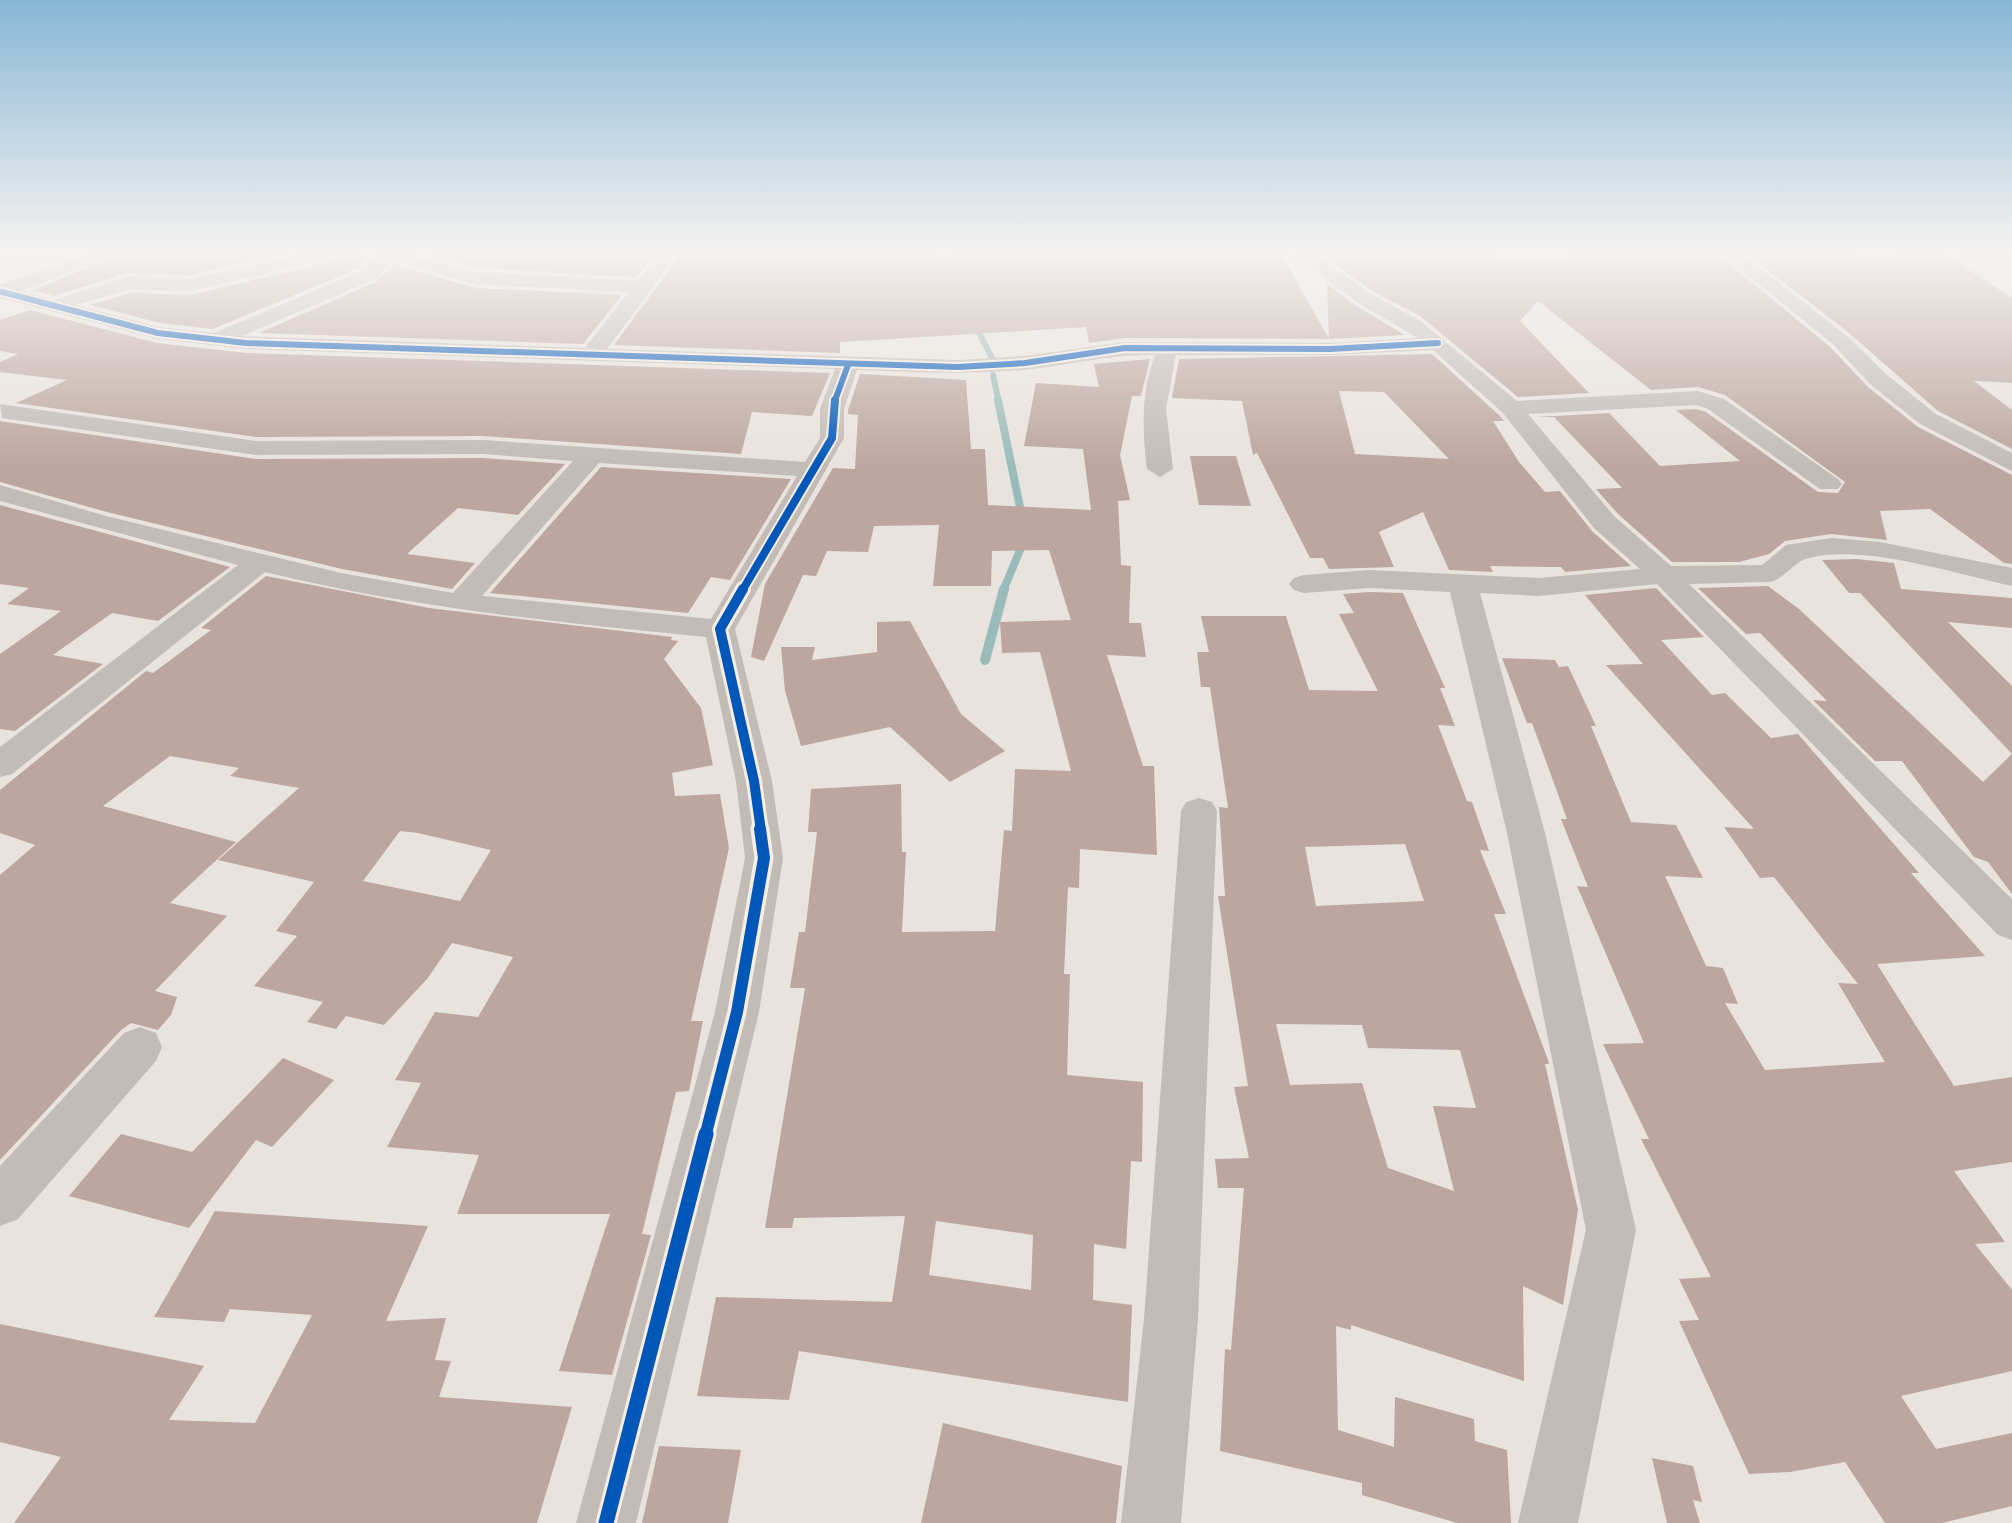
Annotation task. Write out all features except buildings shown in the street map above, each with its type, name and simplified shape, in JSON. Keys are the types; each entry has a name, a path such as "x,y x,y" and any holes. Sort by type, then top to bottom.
{"street":[{"path":"123,324 158,334 215,340 848,364 990,366 1087,352 1168,347 1330,349 1438,343"},
{"path":"215,340 253,324"},
{"path":"590,356 613,324"},
{"path":"1408,324 1438,343 1511,408 1604,522 1664,574 2012,924"},
{"path":"1820,324 1878,380 1928,419 2012,463"},
{"path":"1160,469 1152,411 1154,384 1168,347"},
{"path":"606,1523 737,1012 764,858 754,781 720,629 832,438 832,408 848,364"},
{"path":"1511,408 1698,398 1716,404 1829,484"},
{"path":"2,412 256,448 482,447 814,470"},
{"path":"460,603 595,452"},
{"path":"0,494 341,582 460,603 720,629"},
{"path":"1304,584 1369,579 1539,587 1664,574 1770,573 1796,551 1832,546 1880,550 2012,577"},
{"path":"0,765 262,560"},
{"path":"1463,582 1526,833 1611,1230 1548,1523"},
{"path":"1152,1523 1172,1319 1199,811"},
{"path":"0,1202 140,1047"}],"waterway":[{"path":"975,324 994,362"},
{"path":"993,375 999,403"},
{"path":"998,400 1022,517"},
{"path":"1003,591 1025,538"},
{"path":"985,660 1004,589"}],"cycle path":[{"path":"124,324 158,333 246,343 958,367 1025,363 1125,348 1330,349 1438,343"},
{"path":"606,1523 737,1012 764,858 754,781 720,629 832,438 832,409 848,365"}]}
